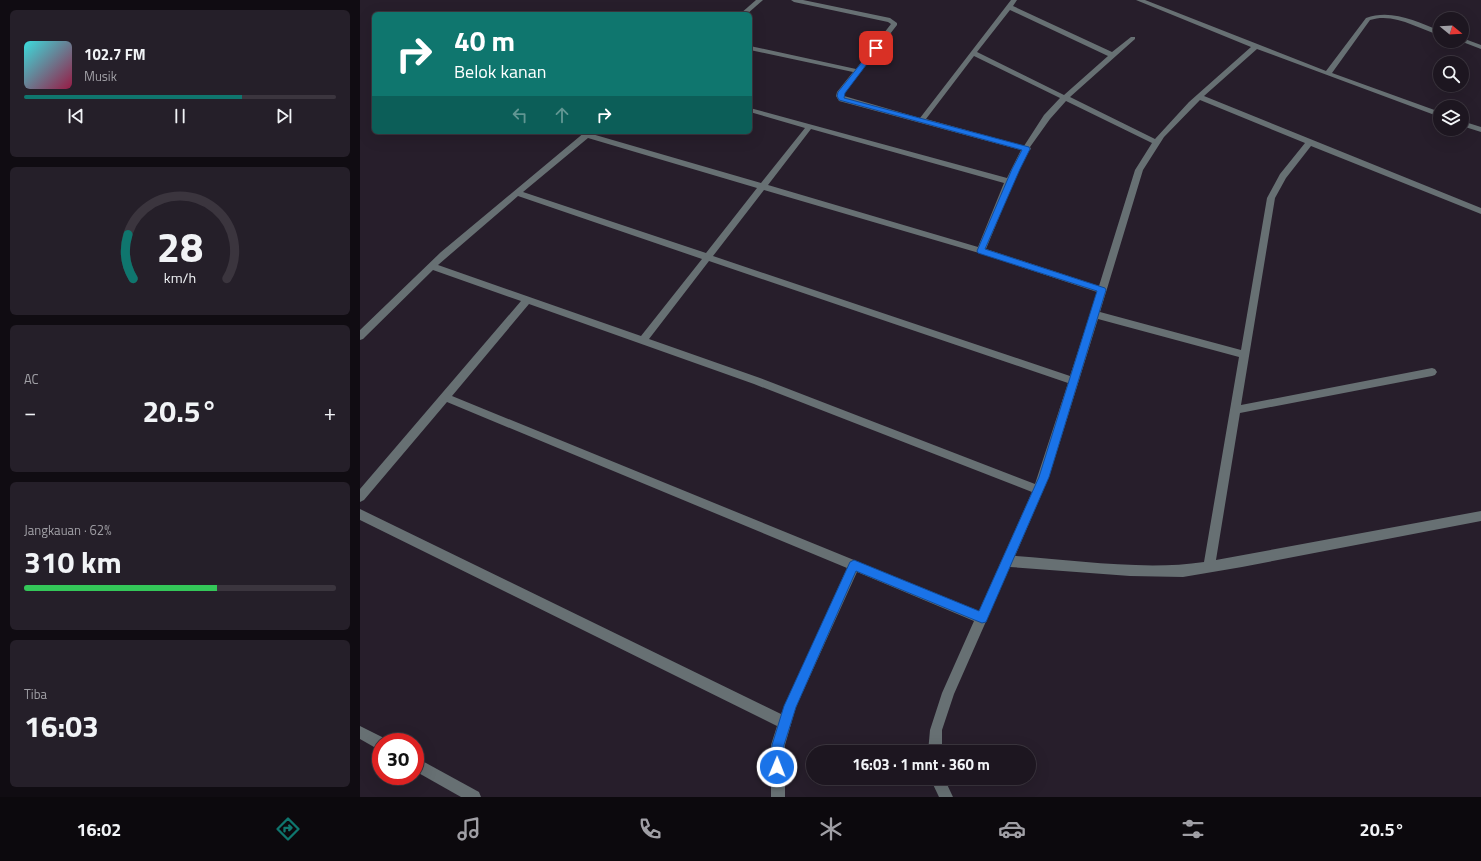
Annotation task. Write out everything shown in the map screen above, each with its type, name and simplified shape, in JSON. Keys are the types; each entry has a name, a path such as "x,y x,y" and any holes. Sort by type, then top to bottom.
{"street":[{"path":"745,12 760,0"},
{"path":"794,0 894,22 895,24 841,92 840,96 842,99 1027,149"},
{"path":"922,120 1014,0"},
{"path":"1139,0 1433,112"},
{"path":"1009,7 1112,55"},
{"path":"1328,73 1368,19 1374,15 1392,17 1433,31"},
{"path":"980,251 1010,182 1027,149 1047,118 1065,98 1132,38"},
{"path":"1469,43 1481,47"},
{"path":"935,745 936,730 948,693 1008,561 1044,477 1139,170 1146,155 1155,142 1174,121 1256,46"},
{"path":"752,48 857,71"},
{"path":"973,53 1155,142"},
{"path":"1200,97 1309,143 1481,211"},
{"path":"752,111 1010,182"},
{"path":"643,340 810,126"},
{"path":"1469,126 1481,130"},
{"path":"360,336 432,266 587,134"},
{"path":"591,134 763,187 980,251 1102,290"},
{"path":"1209,567 1271,198 1277,183 1309,143"},
{"path":"517,193 1074,382"},
{"path":"432,266 764,384 1038,490"},
{"path":"360,497 528,299"},
{"path":"1094,314 1245,355"},
{"path":"1235,410 1432,372"},
{"path":"445,397 982,618"},
{"path":"360,514 785,723"},
{"path":"1008,561 1130,570 1183,571 1481,516"},
{"path":"778,797 778,745 790,706 854,565"},
{"path":"360,732 372,739"},
{"path":"424,769 474,797"},
{"path":"940,785 946,797"}],"route":[{"path":"777,767 778,745 790,706 854,565 982,618 1044,477 1102,290 980,251 1016,169 1027,149 842,99 840,96 841,92 876,48"}]}
